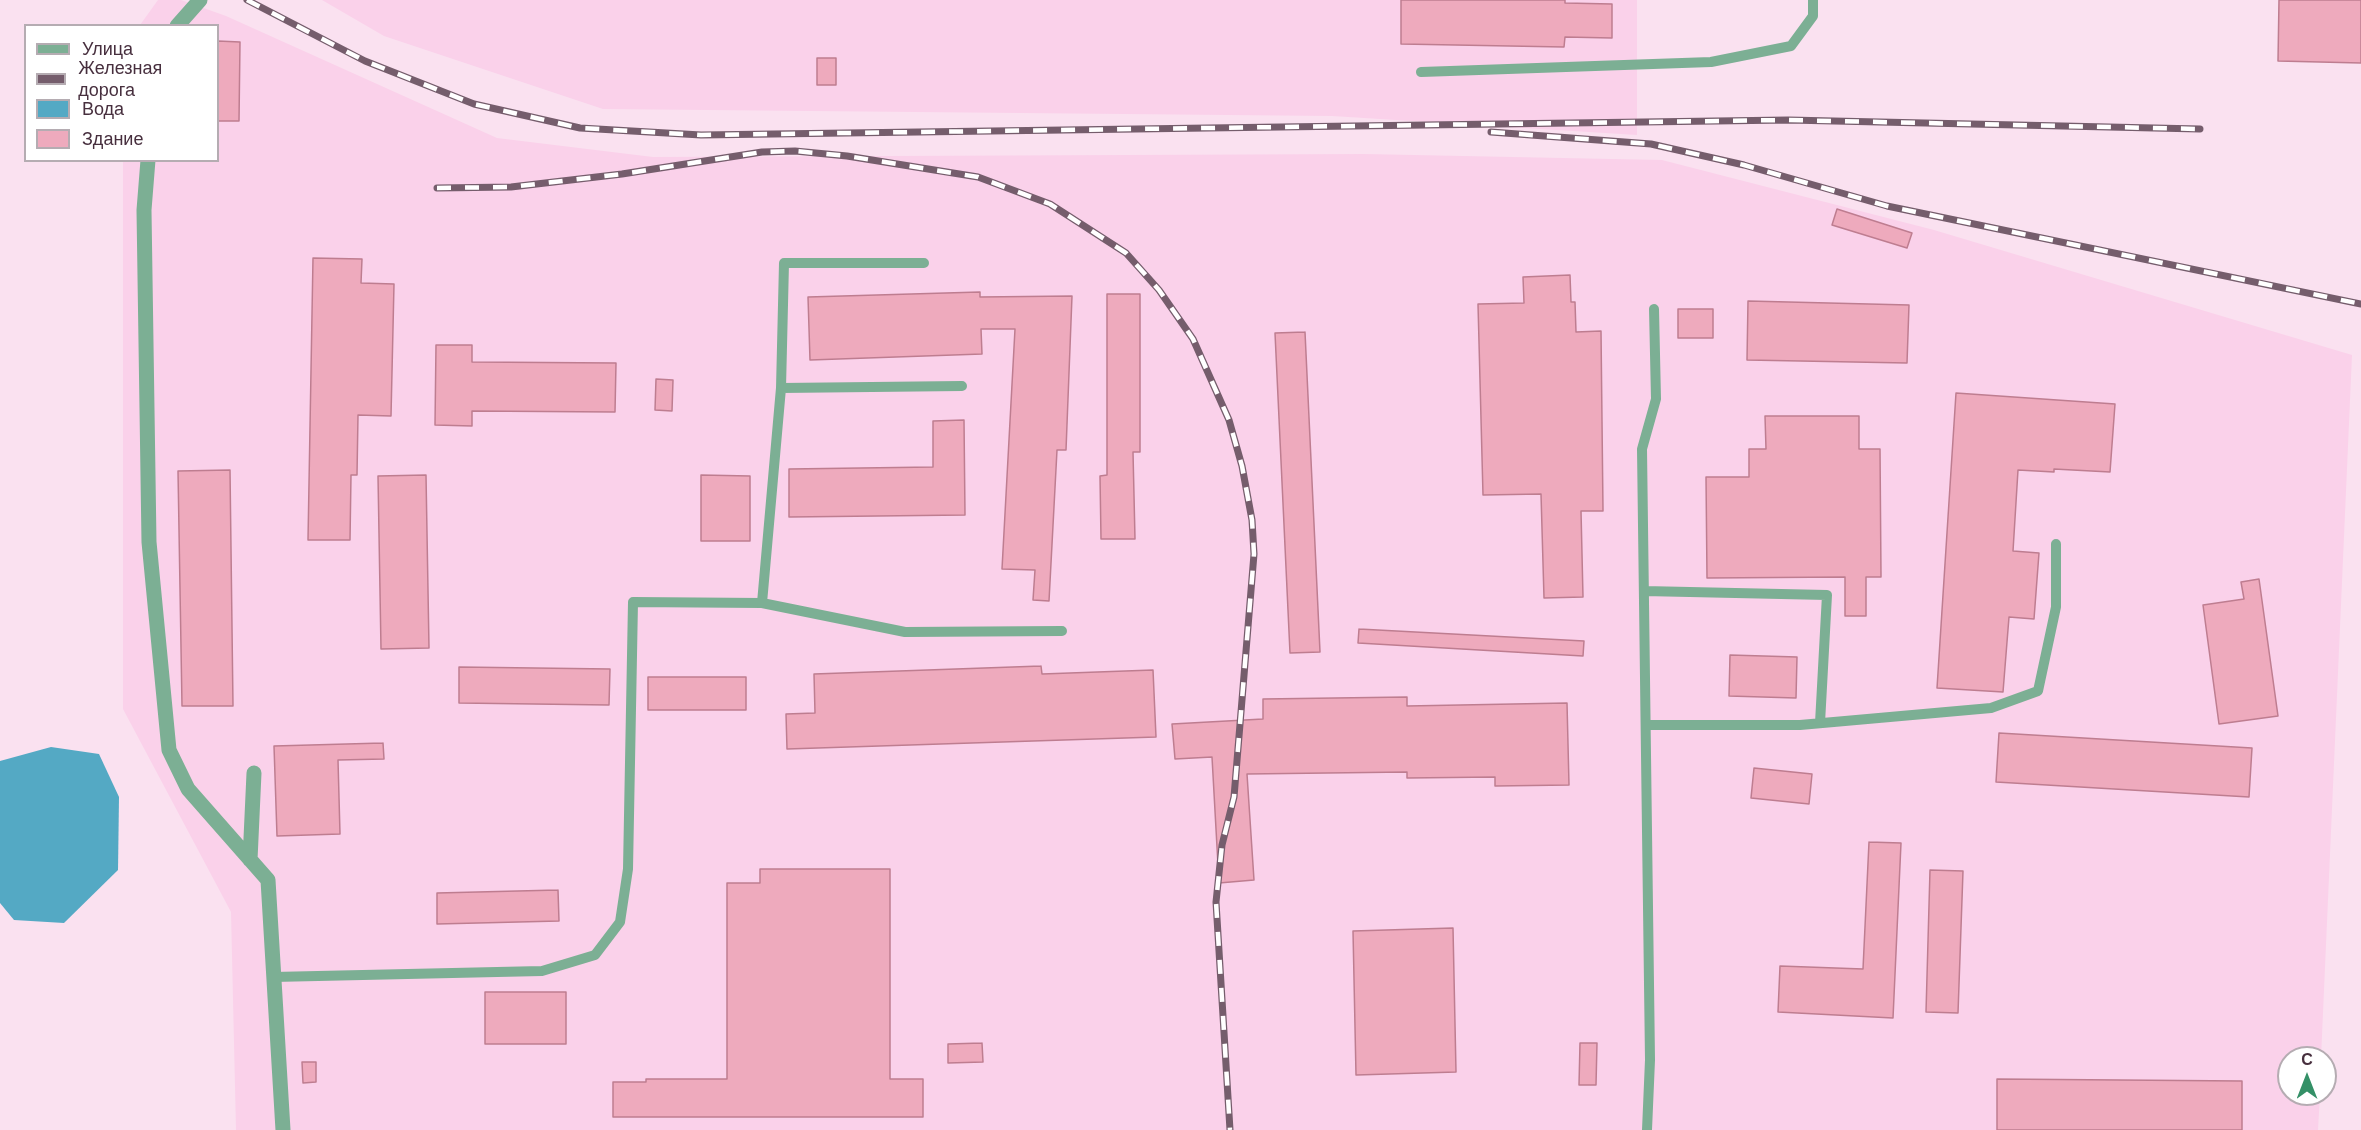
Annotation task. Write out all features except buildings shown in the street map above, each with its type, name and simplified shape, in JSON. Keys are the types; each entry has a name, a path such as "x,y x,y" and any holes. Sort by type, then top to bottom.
{"street":[{"path":"179,24 200,0"},
{"path":"148,162 144,210 149,542 169,750 188,789 268,880 283,1130"},
{"path":"250,860 254,773"}],"lane":[{"path":"1421,72 1711,62 1791,46 1813,16 1813,0"},
{"path":"762,603 781,388 784,263 924,263"},
{"path":"1647,1130 1650,1060 1642,449 1656,399 1654,309"},
{"path":"781,388 962,386"},
{"path":"1646,725 1820,723 1991,708 2038,690 2056,607 2056,544"},
{"path":"1644,591 1827,595 1820,723"},
{"path":"273,977 542,970 595,954 620,922 628,869 633,602 762,603 905,632 1062,631"}],"shaded area":[{"path":"158,0 181,0 226,16 497,138 653,157 1364,154 1662,160 1934,230 2352,355 2322,1046 2277,1046 2277,1106 2319,1106 2318,1130 236,1130 231,912 123,709 123,162 219,162 219,24 141,24"},
{"path":"322,0 1637,0 1637,135 1332,116 603,109 384,36"}],"water":[{"path":"51,747 99,754 119,797 118,870 64,923 14,920 0,903 0,761"}],"railway":[{"path":"247,0 365,61 474,104 580,128 701,135 1788,120 2200,129"},
{"path":"1491,132 1651,144 1744,165 1887,206 2361,304"},
{"path":"437,188 511,187 622,174 762,152 795,151 847,156 978,177 1050,204 1126,253 1159,290 1193,339 1229,420 1242,466 1252,520 1254,554 1234,797 1222,845 1216,902 1230,1130"}]}
